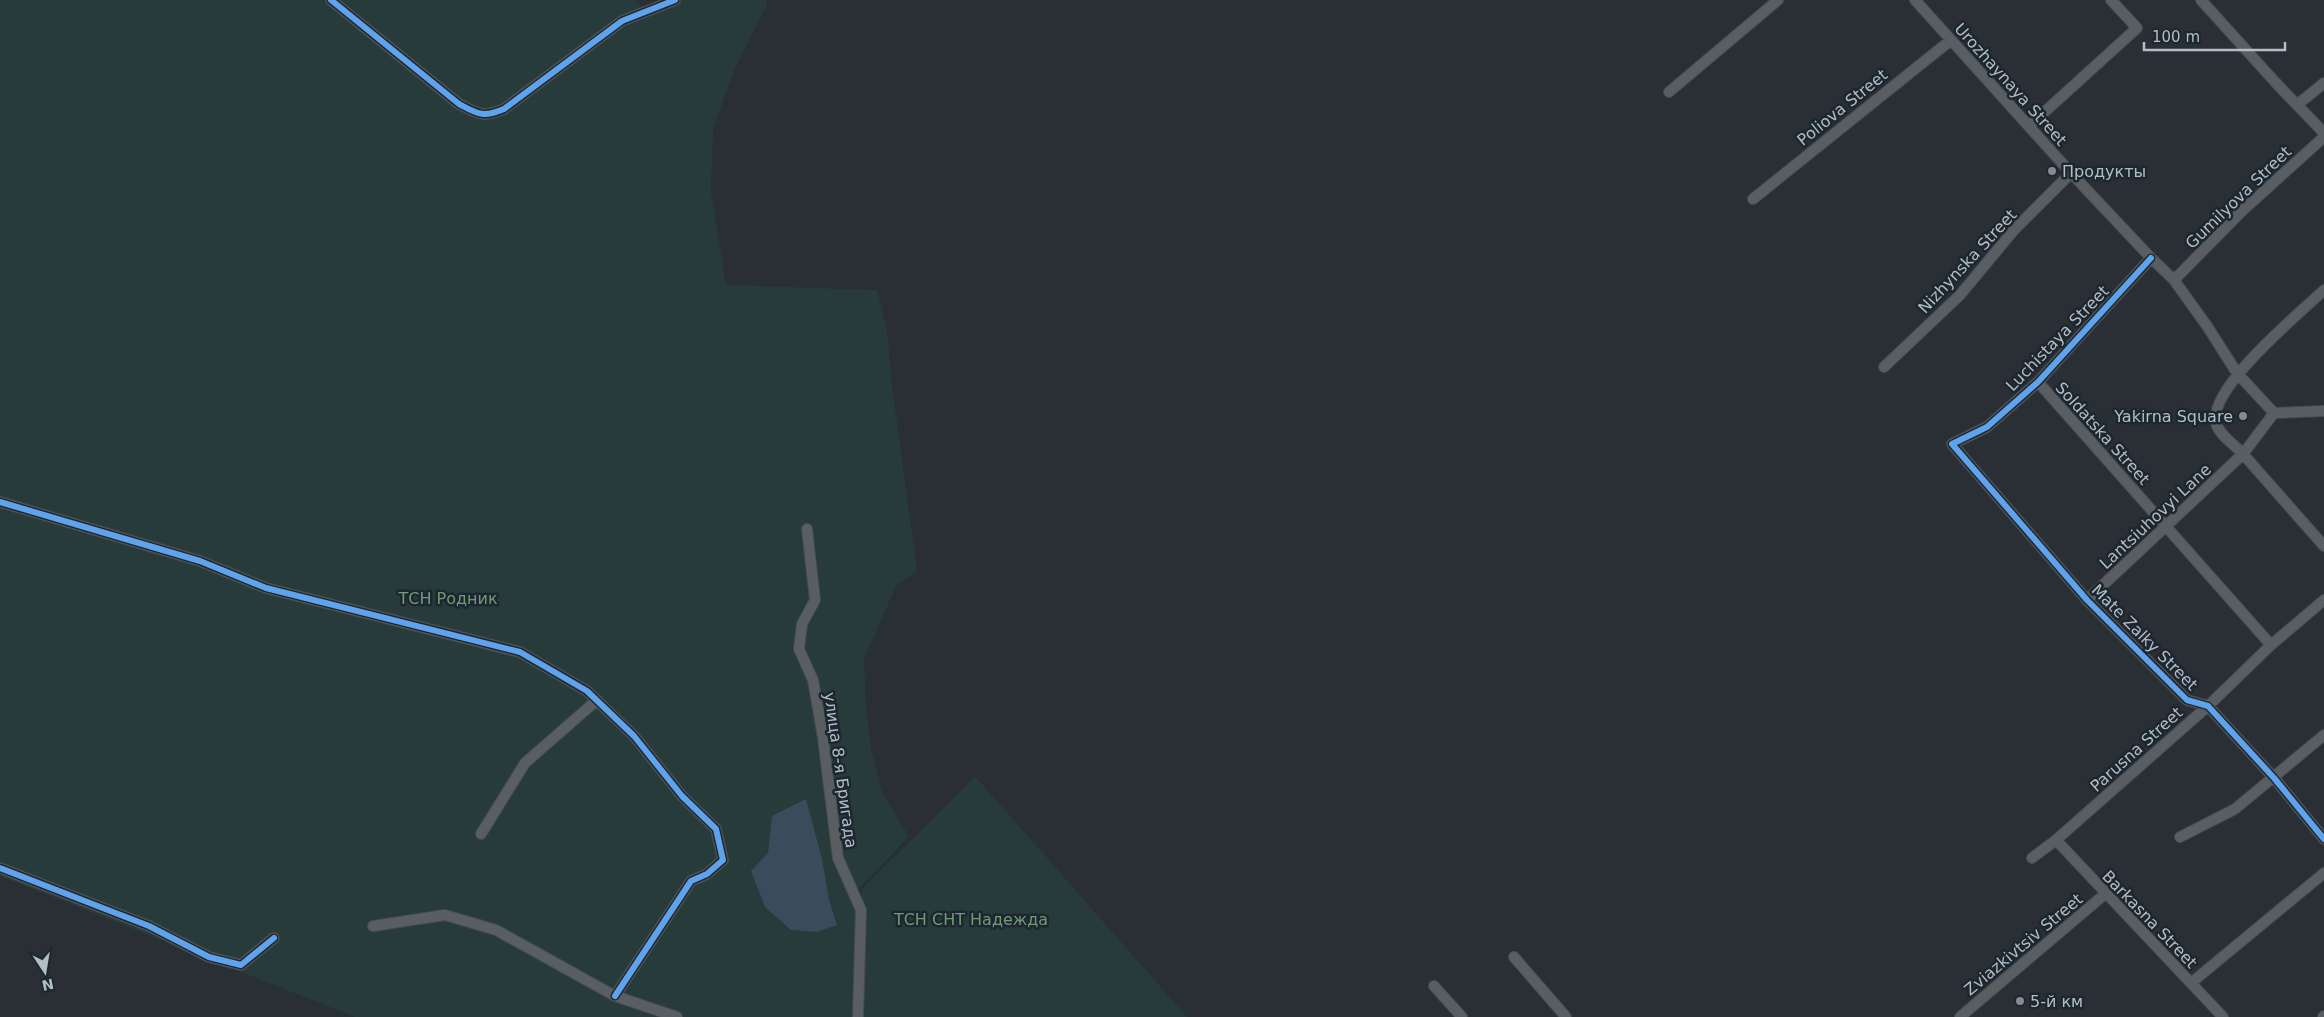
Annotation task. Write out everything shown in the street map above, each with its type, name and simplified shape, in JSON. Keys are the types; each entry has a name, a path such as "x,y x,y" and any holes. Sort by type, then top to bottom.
{"street":[{"path":"332,0 459,104 478,114 490,115 504,109 622,21 674,0"},
{"path":"1669,92 1778,0"},
{"name":"Urozhaynaya Street","path":"1915,0 2071,173 2150,258 2174,280 2207,326 2237,373"},
{"path":"2029,126 2137,28 2111,0"},
{"path":"2201,0 2324,135"},
{"name":"Poliova Street","path":"1753,198 1951,40"},
{"path":"2297,105 2324,83"},
{"name":"Gumilyova Street","path":"2174,280 2243,210 2324,135"},
{"name":"Nizhynska Street","path":"1884,367 1960,295 2014,230 2071,173"},
{"name":"Luchistaya Street","path":"1952,444 1987,427 2038,382 2150,258"},
{"path":"2324,290 2237,373 2219,401 2215,412 2219,429 2324,546"},
{"path":"2237,373 2274,413"},
{"name":"Soldatska Street","path":"2038,382 2271,645"},
{"path":"2243,454 2274,413 2324,410"},
{"name":"Mate Zalky Street","path":"1952,444 2087,600 2187,700 2208,706 2274,778 2324,839"},
{"name":"Lantsiuhovyi Lane","path":"2087,600 2243,454"},
{"path":"0,502 200,561 266,588 520,652 587,691 634,736 682,796 716,829 723,860 707,874 692,881 615,996"},
{"name":"улица 8-я Бригада","path":"807,529 815,600 802,624 799,649 813,680 824,738 838,858 861,910 858,1017"},
{"name":"Parusna Street","path":"2032,858 2056,840 2208,706 2271,645 2324,600"},
{"path":"481,834 525,762 597,700"},
{"path":"2180,837 2235,809 2324,735"},
{"name":"Barkasna Street","path":"2056,840 2223,1017"},
{"path":"0,868 149,926 209,957 241,965 274,938"},
{"path":"2191,983 2324,873"},
{"name":"Zviazkivtsiv Street","path":"1960,1017 2105,894"},
{"path":"373,926 445,915 496,930 615,996 678,1017"},
{"path":"1514,956 1566,1017"},
{"path":"1434,986 1462,1017"}],"green space":[{"name":"ТСН Родник","path":"0,0 635,0 647,13 677,0 767,0 766,7 733,73 713,129 711,192 726,285 877,290 887,329 892,385 917,571 896,586 864,659 866,709 871,748 882,793 909,836 857,891 855,1017 355,1017 0,876"},
{"name":"ТСН СНТ Надежда","path":"975,776 1187,1017 860,1017 862,889"}],"water":[{"path":"806,799 822,859 829,900 837,925 817,932 791,930 765,907 751,871 768,853 772,816"}],"cycle path":[{"path":"331,0 459,104 481,114 504,109 622,21 675,0"},
{"path":"2151,258 2038,382 1987,427 1952,444 2087,600 2187,700 2208,706 2274,778 2324,839"},
{"path":"0,502 200,561 266,588 520,652 587,691 634,736 682,796 716,829 723,860 707,874 691,881 615,996"},
{"path":"0,868 149,926 209,957 241,965 274,938"}],"place":[{"name":"Продукты","path":"2052,171"},
{"name":"Yakirna Square","path":"2243,416"},
{"name":"5-й км","path":"2020,1001"}]}
